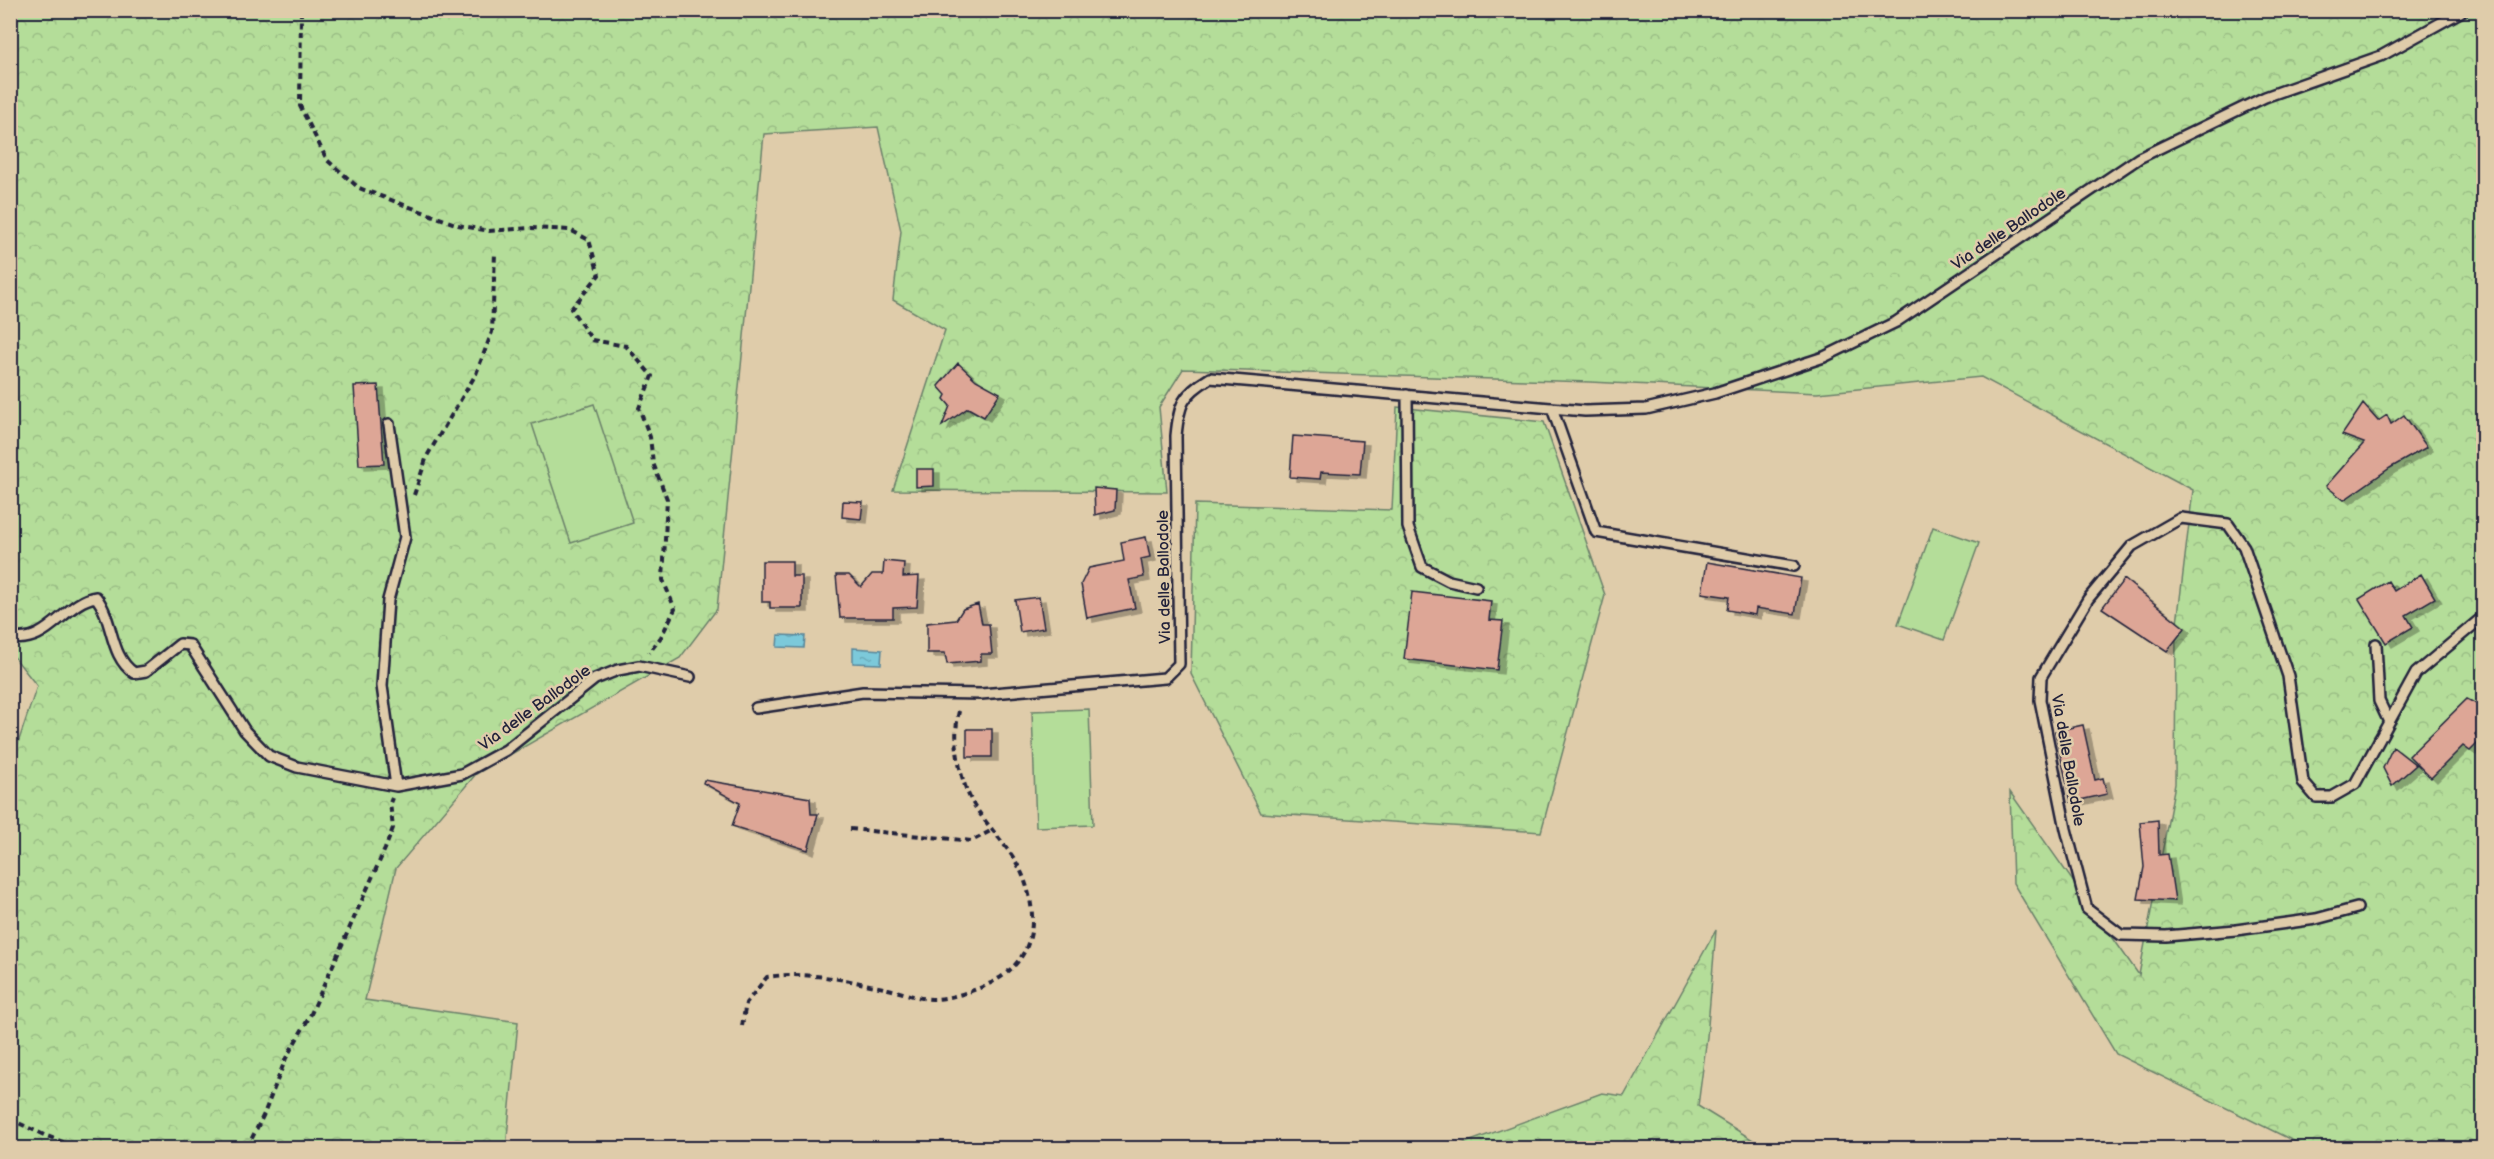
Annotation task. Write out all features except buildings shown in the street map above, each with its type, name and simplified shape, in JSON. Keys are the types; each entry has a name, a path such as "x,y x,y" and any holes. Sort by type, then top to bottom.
{"lane":[{"name":"Via delle Ballodole","path":"756,708 863,692 965,693 1165,678 1179,664 1176,436 1179,409 1192,389 1210,378 1585,411 1646,409 1715,393 1824,357 1896,322 2139,158 2265,97 2381,56 2464,10"},
{"path":"1407,395 1408,527 1422,567 1449,581 1476,587"},
{"path":"1552,408 1596,532 1794,566"},
{"path":"389,424 405,537 388,600 382,686 396,786"},
{"name":"Via delle Ballodole","path":"2357,908 2316,919 2236,930 2166,936 2121,935 2087,909 2066,829 2040,700 2041,677 2088,599 2132,546 2181,519 2228,524 2244,547 2288,676 2303,782 2316,797 2332,797 2355,784 2416,673 2484,616"},
{"name":"Via delle Ballodole","path":"10,637 20,639 47,630 85,599 96,597 103,606 110,635 124,666 134,673 146,671 180,644 190,645 245,731 269,756 297,767 396,786 462,774 506,750 595,679 618,670 639,666 690,677"},
{"path":"2376,644 2379,701 2389,722"}],"path":[{"path":"301,10 300,106 327,160 358,188 458,225 489,231 531,228 570,230 589,240 599,274 571,309 592,340 626,346 652,376 639,408 650,436 653,463 667,499 663,580 675,609 661,637 639,666"},
{"path":"414,497 427,456 476,374 492,332 495,253"},
{"path":"742,1026 746,1003 767,977 792,974 859,982 932,999 961,995 993,983 1021,960 1030,940 1034,916 1022,875 994,829 973,804 956,748 955,723 965,693"},
{"path":"247,1149 264,1114 286,1058 310,1016 385,849 393,828 390,803 396,786"},
{"path":"850,829 972,841 994,829"},
{"path":"10,1119 80,1149"}],"green space":[{"path":"11,11 2483,11 2483,1148 2308,1148 2116,1054 2013,883 2010,792 2139,975 2175,784 2176,632 2193,490 1981,377 1817,393 1590,382 1183,369 1159,407 1167,492 893,490 945,330 893,300 901,231 878,127 764,134 717,609 680,658 476,774 396,868 365,1000 518,1022 506,1148 11,1148 11,764 37,686 11,653"},
{"path":"594,404 633,523 571,543 532,424"},
{"path":"1397,407 1544,422 1605,595 1541,832 1261,813 1191,674 1195,504 1392,510"},
{"path":"1933,527 1979,543 1944,640 1898,624"},
{"path":"1089,709 1093,825 1036,827 1032,711"},
{"path":"1716,930 1707,1037 1698,1106 1766,1148 1439,1148 1454,1147 1602,1093 1624,1096"}],"water":[{"path":"778,635 805,636 804,648 777,647"},
{"path":"853,648 882,650 881,664 853,663"}]}
